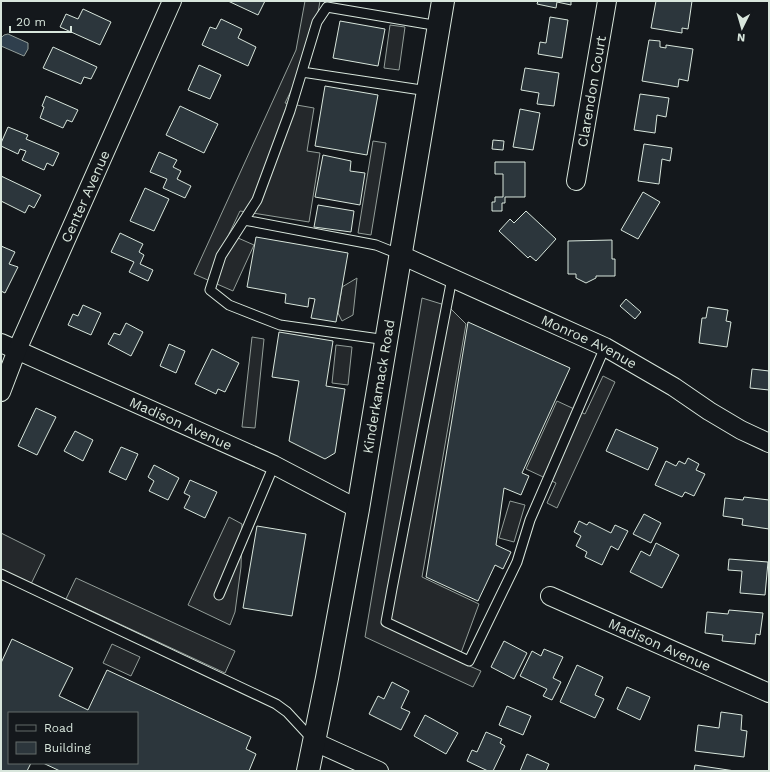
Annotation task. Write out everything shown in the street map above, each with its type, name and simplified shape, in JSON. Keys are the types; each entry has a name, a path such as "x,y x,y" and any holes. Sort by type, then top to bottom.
{"main road":[{"name":"Kinderkamack Road","path":"308,771 315,742 358,508 443,1"}],"street":[{"name":"Center Avenue","path":"1,392 9,346 172,1"},
{"name":"Clarendon Court","path":"576,181 607,1"},
{"name":"Monroe Avenue","path":"401,255 604,348 674,387 709,411 741,430 769,443"},
{"name":"Madison Avenue","path":"9,346 274,465 358,508"},
{"name":"Madison Avenue","path":"550,596 769,693"},
{"path":"315,742 378,771"}],"lane":[{"path":"387,340 280,324 229,305 210,290 221,256 257,200 290,111 317,22 327,7 439,26"},
{"path":"302,72 428,91"},
{"path":"244,220 376,245 401,255"},
{"path":"452,278 386,622 469,661 518,562 530,520 604,348"},
{"path":"219,595 274,465"},
{"path":"1,574 276,704 287,712 315,742"}],"shaded area":[{"path":"305,1 320,1 311,51 285,103 314,108 307,151 320,153 309,222 240,211 229,234 254,245 233,291 194,274 296,50"},
{"path":"390,25 405,27 399,70 384,68"},
{"path":"373,141 386,143 371,235 358,233"},
{"path":"357,278 353,315 342,321 338,313 342,287"},
{"path":"422,298 448,306 466,324 422,577 479,604 458,661 481,671 473,687 365,637"},
{"path":"252,337 264,339 255,428 242,427"},
{"path":"336,345 352,347 348,385 332,383"},
{"path":"603,376 615,382 557,508 547,503 556,483 526,469 557,401 585,414"},
{"path":"510,501 525,505 514,542 499,538"},
{"path":"229,517 242,524 241,567 235,612 230,625 188,605"},
{"path":"1,533 45,555 31,584 1,569"},
{"path":"76,578 235,651 225,673 66,599"},
{"path":"112,644 140,657 131,676 103,663"}],"water":[{"path":"8,34 28,43 28,49 24,56 1,46 1,38"}],"building":[{"path":"228,1 265,1 258,15"},
{"path":"538,1 571,1 571,5 557,2 556,8 537,4"},
{"path":"656,1 692,1 688,29 682,28 682,33 651,28"},
{"path":"83,9 111,22 100,45 60,27 66,14 78,19"},
{"path":"550,17 568,20 562,58 538,54 540,42 546,43"},
{"path":"221,19 242,29 238,38 256,47 248,66 202,45 210,27 216,29"},
{"path":"340,21 385,29 378,66 333,58"},
{"path":"649,40 660,41 660,47 666,48 666,45 693,49 688,81 679,79 678,87 642,81"},
{"path":"53,47 97,67 91,79 84,77 81,84 43,68"},
{"path":"199,65 221,75 210,99 188,90"},
{"path":"525,68 559,73 554,106 537,104 539,93 521,90"},
{"path":"325,86 378,95 367,155 315,146"},
{"path":"640,94 669,98 666,117 657,115 655,133 634,130"},
{"path":"46,96 78,110 72,122 67,120 63,128 40,118 44,107 42,106"},
{"path":"180,106 218,124 204,153 166,135"},
{"path":"520,109 540,113 533,150 513,147"},
{"path":"8,127 28,135 26,139 59,153 53,166 47,163 44,170 22,160 26,151 20,149 18,154 1,146"},
{"path":"493,140 504,141 503,150 492,149"},
{"path":"644,144 672,148 670,161 662,159 659,184 638,181"},
{"path":"159,152 177,160 173,167 181,171 177,179 191,186 185,198 163,188 167,179 150,172"},
{"path":"323,155 351,161 350,171 365,173 360,205 315,197"},
{"path":"495,162 525,162 525,197 505,197 505,203 502,203 502,211 492,211 492,202 495,202 495,197 503,197 503,174 495,174"},
{"path":"1,176 41,195 34,208 29,205 25,213 1,201"},
{"path":"145,188 169,199 154,231 130,221"},
{"path":"643,192 660,202 638,239 621,230"},
{"path":"318,205 354,211 351,232 314,227"},
{"path":"526,211 556,239 536,261 530,256 528,258 499,231 510,219 514,223"},
{"path":"120,233 143,244 139,252 144,255 140,264 153,270 148,281 129,272 134,262 111,252"},
{"path":"256,237 348,253 336,322 311,318 315,299 309,298 308,307 285,303 286,294 247,287"},
{"path":"612,240 612,259 615,259 615,276 596,276 596,278 586,283 576,278 576,274 568,274 568,241"},
{"path":"1,246 15,252 9,264 18,267 5,293 1,291"},
{"path":"626,299 641,312 635,319 620,306"},
{"path":"83,305 101,313 91,335 68,325 73,314 78,316"},
{"path":"708,307 728,310 726,321 731,322 727,347 699,343 702,318 706,318"},
{"path":"468,322 570,368 522,473 529,476 521,495 504,488 496,545 511,552 503,569 495,565 478,601 426,577"},
{"path":"126,323 143,332 131,356 108,344 114,333 120,335"},
{"path":"279,332 333,341 326,386 345,389 335,453 325,459 289,441 299,381 272,377"},
{"path":"169,344 185,351 176,373 160,366"},
{"path":"212,349 239,363 225,392 218,389 216,394 195,384"},
{"path":"752,369 769,371 769,390 750,388"},
{"path":"36,408 56,417 37,455 18,446"},
{"path":"616,429 658,448 648,470 606,451"},
{"path":"75,431 93,440 83,461 64,451"},
{"path":"121,447 138,454 126,480 109,472"},
{"path":"688,458 699,464 696,470 705,474 694,496 685,492 682,497 655,485 666,461 676,466 679,461 685,464"},
{"path":"154,465 179,478 168,500 149,491 154,481 148,477"},
{"path":"190,480 217,492 205,518 184,508 190,496 184,493"},
{"path":"744,497 769,500 769,529 742,525 743,519 723,516 725,498 743,500"},
{"path":"644,514 661,523 651,543 633,534"},
{"path":"579,521 587,525 589,522 611,533 615,525 628,531 618,550 611,546 602,565 585,557 587,552 576,546 581,536 574,532"},
{"path":"257,526 306,534 292,616 243,608"},
{"path":"656,543 679,555 662,588 630,572 641,551 650,556"},
{"path":"729,559 768,562 765,595 740,593 742,571 728,570"},
{"path":"729,610 763,613 760,635 756,634 755,644 722,641 723,635 705,633 707,612 728,614"},
{"path":"12,639 73,668 59,696 88,710 107,670 251,737 246,749 256,754 249,771 60,771 45,764 138,764 138,712 8,712 8,764 30,764 27,771 1,771 1,663"},
{"path":"504,641 527,653 514,679 491,667"},
{"path":"544,649 563,657 553,678 561,682 552,700 543,696 547,689 520,676 532,651 541,656"},
{"path":"577,665 603,677 595,695 604,699 595,718 560,702"},
{"path":"392,682 409,691 401,708 410,712 401,730 369,714 378,696 384,699"},
{"path":"627,687 650,697 640,720 617,709"},
{"path":"507,706 531,716 523,735 499,725"},
{"path":"721,712 742,715 741,730 747,731 744,757 695,751 698,725 719,728"},
{"path":"425,715 458,733 446,754 414,736"},
{"path":"486,732 502,739 500,743 505,746 493,771 488,771 467,761 472,750 477,752"},
{"path":"527,754 549,764 546,771 520,771"},
{"path":"695,765 735,771 694,771"}]}
